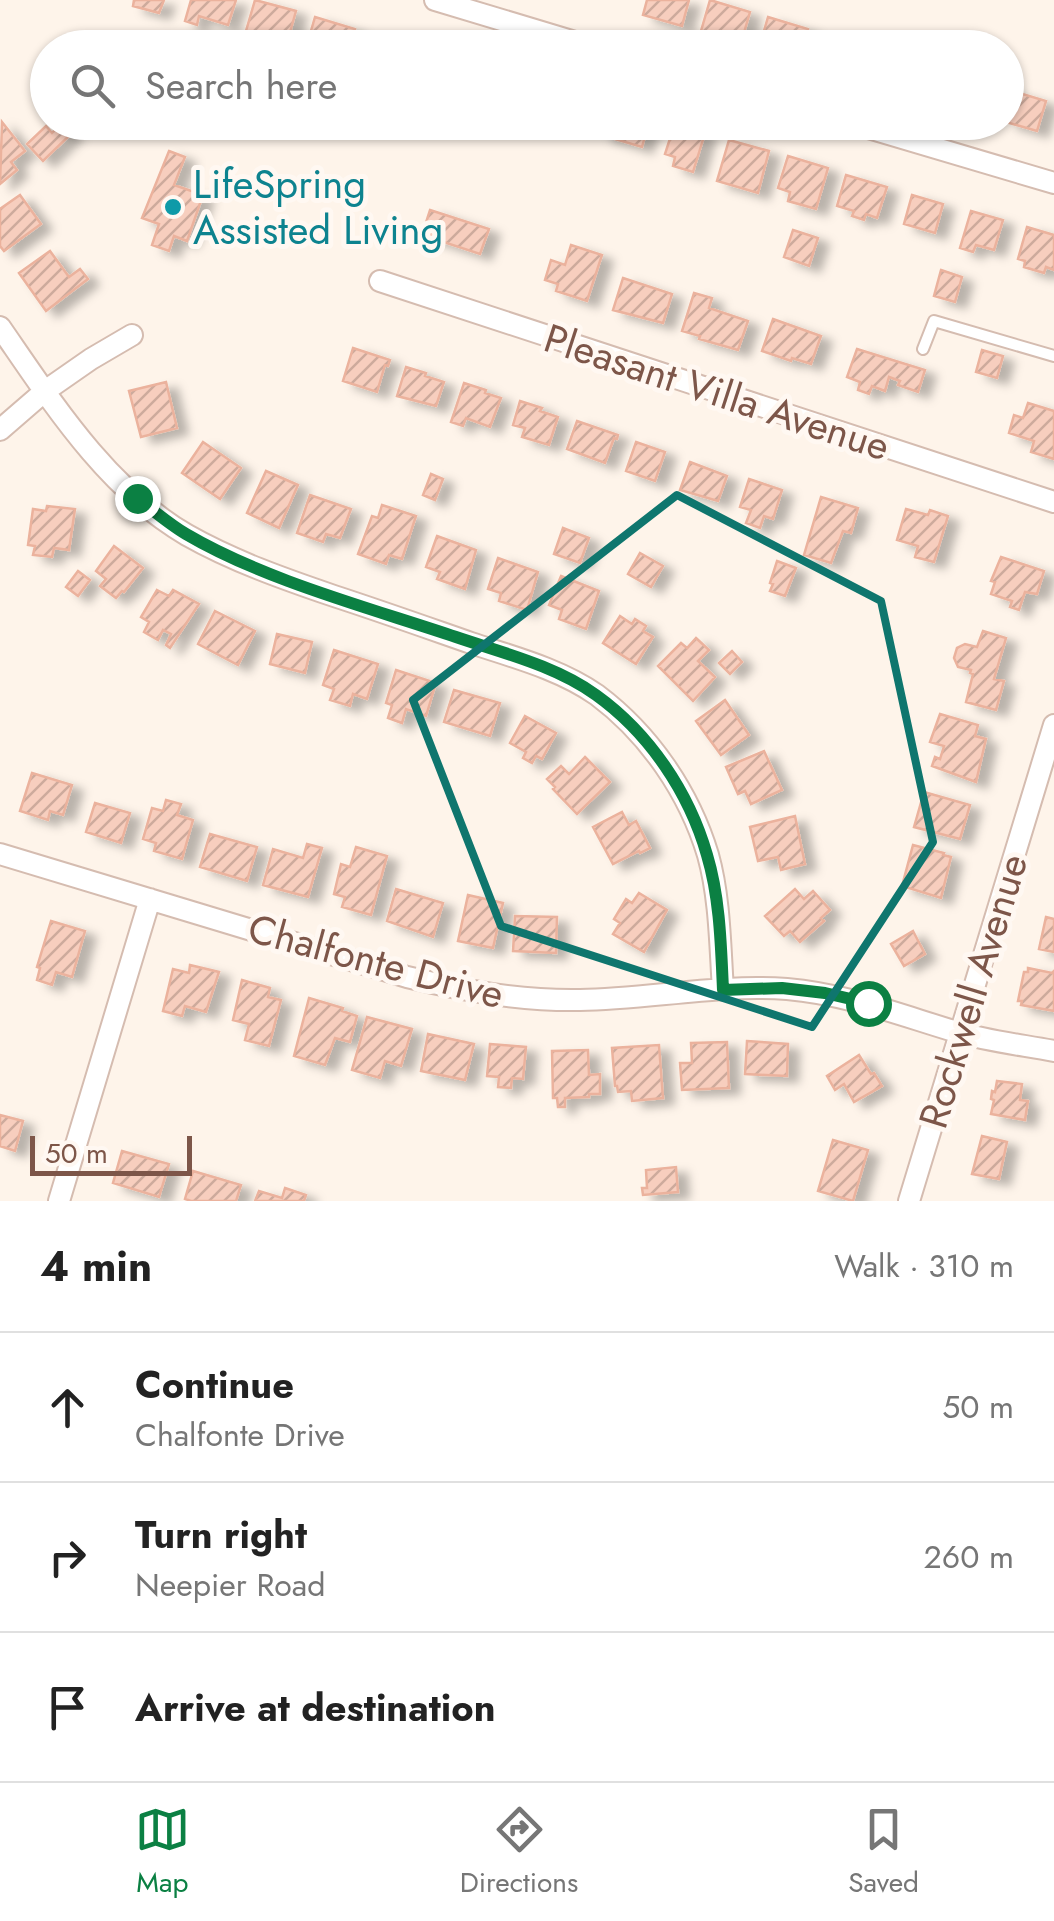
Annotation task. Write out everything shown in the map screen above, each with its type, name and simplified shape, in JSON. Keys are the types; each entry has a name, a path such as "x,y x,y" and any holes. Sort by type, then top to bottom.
{"street":[{"path":"435,0 535,30"},
{"path":"909,140 1054,183"},
{"name":"Pleasant Villa Avenue","path":"380,281 1054,502"},
{"path":"0,327 94,452 137,498 184,533 231,558 293,582 548,669 594,693 631,724 664,763 688,805 708,855 717,906 723,990"},
{"path":"0,430 45,391 132,335"},
{"name":"Rockwell Avenue","path":"910,1201 1054,724"},
{"name":"Chalfonte Drive","path":"0,854 464,991 522,999 583,1000 782,988 868,1003 960,1033 1054,1052"},
{"path":"59,1201 150,899"}],"lane":[{"path":"923,350 934,320 1054,356"}],"highlighted area":[{"path":"677,495 881,601 933,842 812,1027 501,926 413,700"}],"building":[{"path":"134,0 164,0 159,13 133,6"},
{"path":"191,0 236,0 228,25 199,16 197,25 185,21"},
{"path":"255,0 296,11 291,30 246,30"},
{"path":"647,0 689,0 682,26 643,15"},
{"path":"710,0 750,12 745,30 701,30"},
{"path":"315,17 355,29 355,30 311,30"},
{"path":"768,17 808,29 808,30 764,30"},
{"path":"1024,94 1046,101 1037,131 1024,127"},
{"path":"2,122 25,151 11,162 17,170 0,184"},
{"path":"31,140 65,140 43,161 27,144"},
{"path":"618,140 644,140 642,147"},
{"path":"670,140 703,140 693,172 673,166 675,157 665,154"},
{"path":"729,140 769,151 758,193 717,181"},
{"name":"LifeSpring Assisted Living","path":"169,151 185,157 174,185 203,195 187,241 174,236 169,251 152,245 159,224 142,218"},
{"path":"788,156 828,168 816,209 788,201 790,192 778,188"},
{"path":"846,175 887,187 877,218 866,214 864,220 852,216 854,211 837,206"},
{"path":"20,195 41,224 4,251 0,246 0,209"},
{"path":"912,195 943,204 935,233 904,224"},
{"path":"430,210 489,229 480,254 422,235"},
{"path":"971,211 1003,220 994,250 976,245 973,252 960,248"},
{"path":"1027,227 1054,235 1054,270 1046,267 1044,273 1024,267 1025,261 1018,259"},
{"path":"793,230 818,238 809,266 784,257"},
{"path":"571,245 602,255 587,301 556,291 558,284 545,280 551,260 565,265"},
{"path":"50,251 69,277 80,269 88,279 46,311 19,273"},
{"path":"941,270 962,277 955,302 934,296"},
{"path":"623,278 672,294 663,323 613,310"},
{"path":"694,293 712,298 709,308 748,321 738,350 682,331"},
{"path":"773,319 821,336 811,364 762,351"},
{"path":"353,348 390,360 377,392 343,381"},
{"path":"857,349 925,370 918,392 889,377 885,391 872,386 869,394 858,390 860,382 847,377"},
{"path":"982,350 1003,356 997,378 976,372"},
{"path":"406,367 444,382 436,406 397,396"},
{"path":"166,382 177,428 141,437 129,391"},
{"path":"464,383 501,398 490,427 466,418 463,426 451,422"},
{"path":"520,401 558,417 549,445 522,437 525,428 513,425"},
{"path":"1028,403 1054,411 1054,459 1031,452 1034,441 1009,433 1014,415 1023,418"},
{"path":"577,421 618,435 605,463 567,449"},
{"path":"203,442 241,468 220,499 182,473"},
{"path":"636,442 665,452 655,481 626,471"},
{"path":"690,462 727,476 718,501 680,490"},
{"path":"266,471 298,485 279,528 247,513"},
{"path":"431,474 443,479 435,500 423,495"},
{"path":"749,479 782,490 773,519 764,516 760,528 746,523 751,510 740,507"},
{"path":"310,495 351,509 340,538 326,534 323,542 297,533"},
{"path":"821,497 858,508 851,533 843,531 831,563 804,555"},
{"path":"382,505 416,516 402,559 389,555 386,564 358,554 372,516 378,518"},
{"path":"47,506 75,509 69,550 54,548 52,557 33,555 35,546 28,545 33,509 46,511"},
{"path":"906,509 948,516 934,562 915,557 918,546 897,540"},
{"path":"563,528 589,538 580,563 554,554"},
{"path":"437,536 476,550 465,589 437,579 440,572 426,567"},
{"path":"114,546 143,568 116,598 100,586 106,579 96,571"},
{"path":"640,553 663,566 651,587 628,574"},
{"path":"1001,557 1044,571 1037,594 1025,592 1019,610 1010,607 1012,601 991,594 995,582 991,581"},
{"path":"498,558 538,572 527,610 499,601 501,593 488,589"},
{"path":"777,561 796,568 785,596 770,591"},
{"path":"78,571 90,580 78,596 66,587"},
{"path":"561,576 599,591 586,629 559,619 562,610 549,605"},
{"path":"157,590 169,596 173,590 199,604 170,648 166,645 171,634 163,630 158,640 144,632 149,622 141,617"},
{"path":"215,611 255,631 238,665 198,644"},
{"path":"620,616 632,624 635,619 646,626 643,631 653,637 636,664 603,643"},
{"path":"983,631 1006,638 994,679 1004,681 996,710 966,702 973,674 958,667 954,658 957,648 965,644 977,647"},
{"path":"277,634 312,642 305,673 270,664"},
{"path":"696,638 709,650 698,661 715,677 693,701 658,666 681,643 687,648"},
{"path":"334,650 378,664 367,699 353,694 350,706 330,700 334,689 323,685"},
{"path":"732,651 742,662 730,674 719,663"},
{"path":"396,670 436,683 426,716 406,709 402,723 388,718 392,705 386,703"},
{"path":"454,690 500,703 490,736 444,722"},
{"path":"725,700 749,735 721,755 696,721"},
{"path":"940,714 978,725 975,736 986,739 976,782 932,766 935,757 940,759 944,746 930,742"},
{"path":"525,716 556,733 542,759 536,756 532,763 523,758 526,752 510,743"},
{"path":"764,751 782,790 751,804 745,791 738,794 726,767"},
{"path":"585,757 610,782 577,814 547,779 561,766 569,774"},
{"path":"32,773 72,785 63,815 50,811 48,820 20,811"},
{"path":"924,792 970,805 960,839 914,827"},
{"path":"166,800 181,804 177,815 193,820 182,859 154,851 156,843 143,839 152,808 163,811"},
{"path":"95,803 130,813 121,843 86,832"},
{"path":"622,812 629,825 636,821 650,848 613,864 593,827"},
{"path":"795,816 805,864 781,870 778,857 758,861 750,827"},
{"path":"210,834 257,847 247,881 200,867"},
{"path":"307,844 322,848 308,897 263,885 273,849 303,858"},
{"path":"913,845 951,857 941,898 902,886"},
{"path":"356,847 387,856 371,915 342,907 345,897 334,894 341,864 350,867"},
{"path":"396,889 443,903 433,937 387,921"},
{"path":"795,889 804,899 813,891 830,910 821,918 824,921 800,942 790,931 784,936 765,916"},
{"path":"639,893 667,910 644,952 613,934 620,923 614,919 626,899 632,903"},
{"path":"468,895 503,903 493,948 458,941"},
{"path":"515,916 557,917 556,953 513,951"},
{"path":"1046,917 1054,919 1054,952 1039,949"},
{"path":"51,921 85,931 72,977 56,972 52,985 37,980 37,967"},
{"path":"913,931 925,954 904,966 891,944"},
{"path":"190,965 219,972 206,1012 185,1006 182,1016 163,1011 173,969 189,973"},
{"path":"1028,968 1054,971 1054,1011 1021,1005 1022,1001 1018,1001"},
{"path":"242,980 270,988 268,997 281,1000 269,1046 245,1040 249,1024 233,1020"},
{"path":"309,998 357,1016 350,1042 335,1038 325,1065 294,1056"},
{"path":"367,1017 412,1029 401,1066 385,1061 380,1078 352,1070"},
{"path":"428,1034 474,1044 465,1080 421,1071"},
{"path":"747,1041 788,1044 787,1076 745,1074"},
{"path":"727,1042 729,1088 682,1090 680,1063 692,1063 691,1043"},
{"path":"490,1044 526,1047 523,1079 512,1078 511,1088 498,1087 499,1077 487,1076"},
{"path":"659,1045 663,1098 632,1101 631,1091 618,1092 612,1048"},
{"path":"588,1050 589,1075 600,1074 600,1094 565,1098 565,1107 558,1107 557,1098 553,1098 552,1051"},
{"path":"859,1055 882,1086 854,1102 844,1084 835,1090 827,1076"},
{"path":"997,1081 1022,1084 1020,1100 1028,1101 1025,1120 991,1114 992,1091 995,1092"},
{"path":"0,1115 23,1121 15,1151 0,1146"},
{"path":"982,1136 1007,1142 999,1179 972,1174"},
{"path":"833,1140 868,1150 853,1201 818,1191"},
{"path":"122,1151 169,1164 159,1197 113,1183"},
{"path":"676,1167 678,1192 643,1195 642,1188 647,1188 646,1170"},
{"path":"193,1171 241,1185 236,1201 185,1199"},
{"path":"285,1188 306,1195 304,1201 255,1201 259,1191 282,1198"}],"place":[{"name":"LifeSpring Assisted Living","path":"173,207"}],"route":[{"path":"137,498 184,533 231,558 548,669 594,693 631,724 664,763 688,805 708,855 717,906 723,990 782,988 868,1003"}]}
